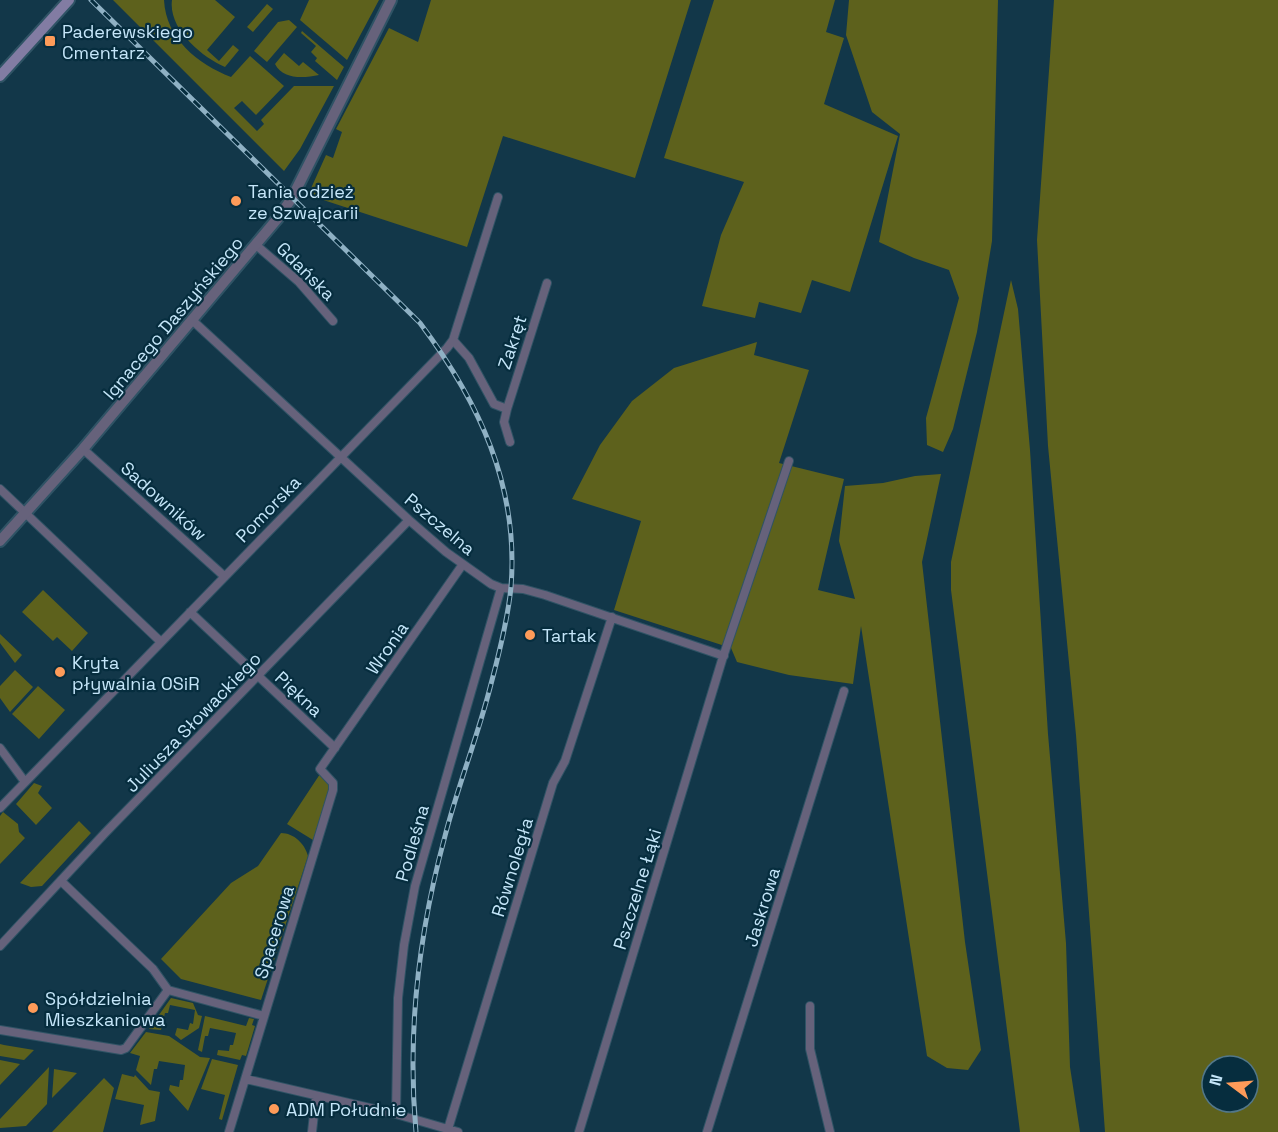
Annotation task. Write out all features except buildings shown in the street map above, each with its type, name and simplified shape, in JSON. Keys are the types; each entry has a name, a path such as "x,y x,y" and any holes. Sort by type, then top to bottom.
{"main road":[{"path":"0,76 69,0"}],"street":[{"name":"Ignacego Daszyńskiego","path":"0,541 83,449 256,245 292,198 391,0"},
{"name":"Pomorska","path":"0,808 453,340 498,197"},
{"name":"Gdańska","path":"256,245 299,282 333,321"},
{"name":"Zakręt","path":"510,442 504,422 507,409 547,283"},
{"name":"Pszczelna","path":"192,320 409,520 491,584 501,588 534,592 723,656"},
{"name":"Zakręt","path":"453,340 469,358 494,404 507,409"},
{"name":"Sadowników","path":"83,449 224,576"},
{"name":"Pszczelne Łąki","path":"579,1132 723,656 789,461"},
{"path":"0,489 161,642"},
{"name":"Juliusza Słowackiego","path":"0,946 409,520"},
{"name":"Wronia","path":"335,748 463,564"},
{"name":"Podleśna","path":"396,1113 398,998 404,945 415,886 501,588"},
{"name":"Piękna","path":"190,612 335,748"},
{"name":"Równoległa","path":"448,1129 553,783 565,761 612,617"},
{"name":"Jaskrowa","path":"707,1132 844,691"},
{"path":"0,748 25,783"},
{"name":"Spacerowa","path":"229,1132 333,790 333,783 320,769 335,748"},
{"path":"61,881 153,969 168,990 264,1016"},
{"path":"0,1030 121,1050 126,1048 168,990"},
{"path":"810,1006 810,1050 830,1132"},
{"path":"246,1079 396,1113 458,1132"},
{"path":"312,1132 316,1096"}],"green space":[{"path":"113,0 164,0 166,14 177,38 207,65 231,77 250,56 284,86 256,115 242,101 234,108 257,131 264,124 261,120 294,86 334,86 300,149 284,171"},
{"path":"172,0 215,0 235,17 207,50 219,61 233,45 239,50 225,67 206,56 188,41 175,21"},
{"path":"309,0 379,0 347,60 300,20"},
{"path":"431,0 691,0 635,178 503,136 467,247 308,195 326,155 333,158 342,132 336,129 389,28 418,42"},
{"path":"714,0 835,0 826,32 844,38 824,104 898,136 850,292 812,280 801,313 759,302 755,318 702,306 721,235 744,182 664,158"},
{"path":"849,0 998,0 992,241 977,332 953,429 943,452 927,445 926,418 959,298 949,270 914,258 879,242 900,134 872,112 846,35"},
{"path":"1054,0 1278,0 1278,1132 1105,1132 1076,735 1048,446 1037,240"},
{"path":"267,4 273,9 253,32 247,27"},
{"path":"289,20 297,27 267,62 254,51 278,22"},
{"path":"302,31 344,67 337,80 315,61 317,58 311,52 316,46 301,33"},
{"path":"284,53 299,66 303,62 319,75 294,77 283,73 275,64"},
{"path":"1011,280 1018,309 1030,450 1048,734 1066,943 1070,1067 1080,1132 1020,1132 951,590 951,562"},
{"path":"757,342 754,355 809,370 779,463 844,479 818,590 855,599 839,541 845,486 941,474 922,562 965,942 981,1050 968,1070 947,1068 927,1056 861,626 853,684 789,675 737,662 731,648 614,610 641,521 572,499 600,445 632,401 674,368"},
{"path":"43,590 88,633 72,651 57,637 53,641 22,612"},
{"path":"0,634 22,655 15,663 0,643"},
{"path":"15,670 33,687 10,712 0,698 0,686"},
{"path":"38,686 65,710 39,739 12,714"},
{"path":"322,771 329,781 330,788 313,840 287,824"},
{"path":"34,783 42,786 38,793 52,808 36,825 16,804"},
{"path":"3,812 18,824 19,832 25,838 0,864 0,816"},
{"path":"79,821 91,833 42,886 31,887 20,883"},
{"path":"281,833 286,833 298,840 308,856 261,1000 181,979 161,959 231,883 258,866"},
{"path":"171,998 193,1003 198,1015 202,1016 199,1028 181,1040 175,1035 177,1028 188,1030 190,1023 193,1024 195,1010 170,1005 168,1013 165,1013 161,1030 149,1029"},
{"path":"205,1016 246,1026 249,1018 254,1019 252,1025 255,1026 246,1056 242,1055 240,1060 217,1055 218,1050 229,1051 236,1033 210,1028 208,1036 205,1036 202,1052 198,1050"},
{"path":"146,1032 169,1036 200,1057 210,1058 188,1111 169,1090 170,1085 179,1087 180,1080 183,1080 185,1065 159,1061 157,1069 154,1069 151,1085 136,1070 140,1056 130,1053"},
{"path":"0,1044 34,1050 24,1060 0,1056"},
{"path":"212,1059 238,1065 222,1120 219,1119 225,1095 201,1089"},
{"path":"0,1060 20,1064 0,1085"},
{"path":"49,1067 47,1104 26,1126 0,1128 0,1119"},
{"path":"54,1069 77,1073 52,1098"},
{"path":"122,1074 134,1077 135,1075 149,1090 160,1092 155,1121 140,1125 144,1105 115,1099"},
{"path":"104,1078 114,1088 103,1132 52,1132"}],"railway":[{"path":"91,0 420,323 460,383 477,415 491,447 501,480 512,550 510,599 494,672 450,817 428,909 414,1020 416,1132"}],"place":[{"name":"Paderewskiego Cmentarz","path":"50,41"},
{"name":"Tania odzież ze Szwajcarii","path":"236,201"},
{"name":"Tartak","path":"530,635"},
{"name":"Kryta pływalnia OSiR","path":"60,672"},
{"name":"Spółdzielnia Mieszkaniowa","path":"33,1008"},
{"name":"ADM Południe","path":"274,1109"}]}
